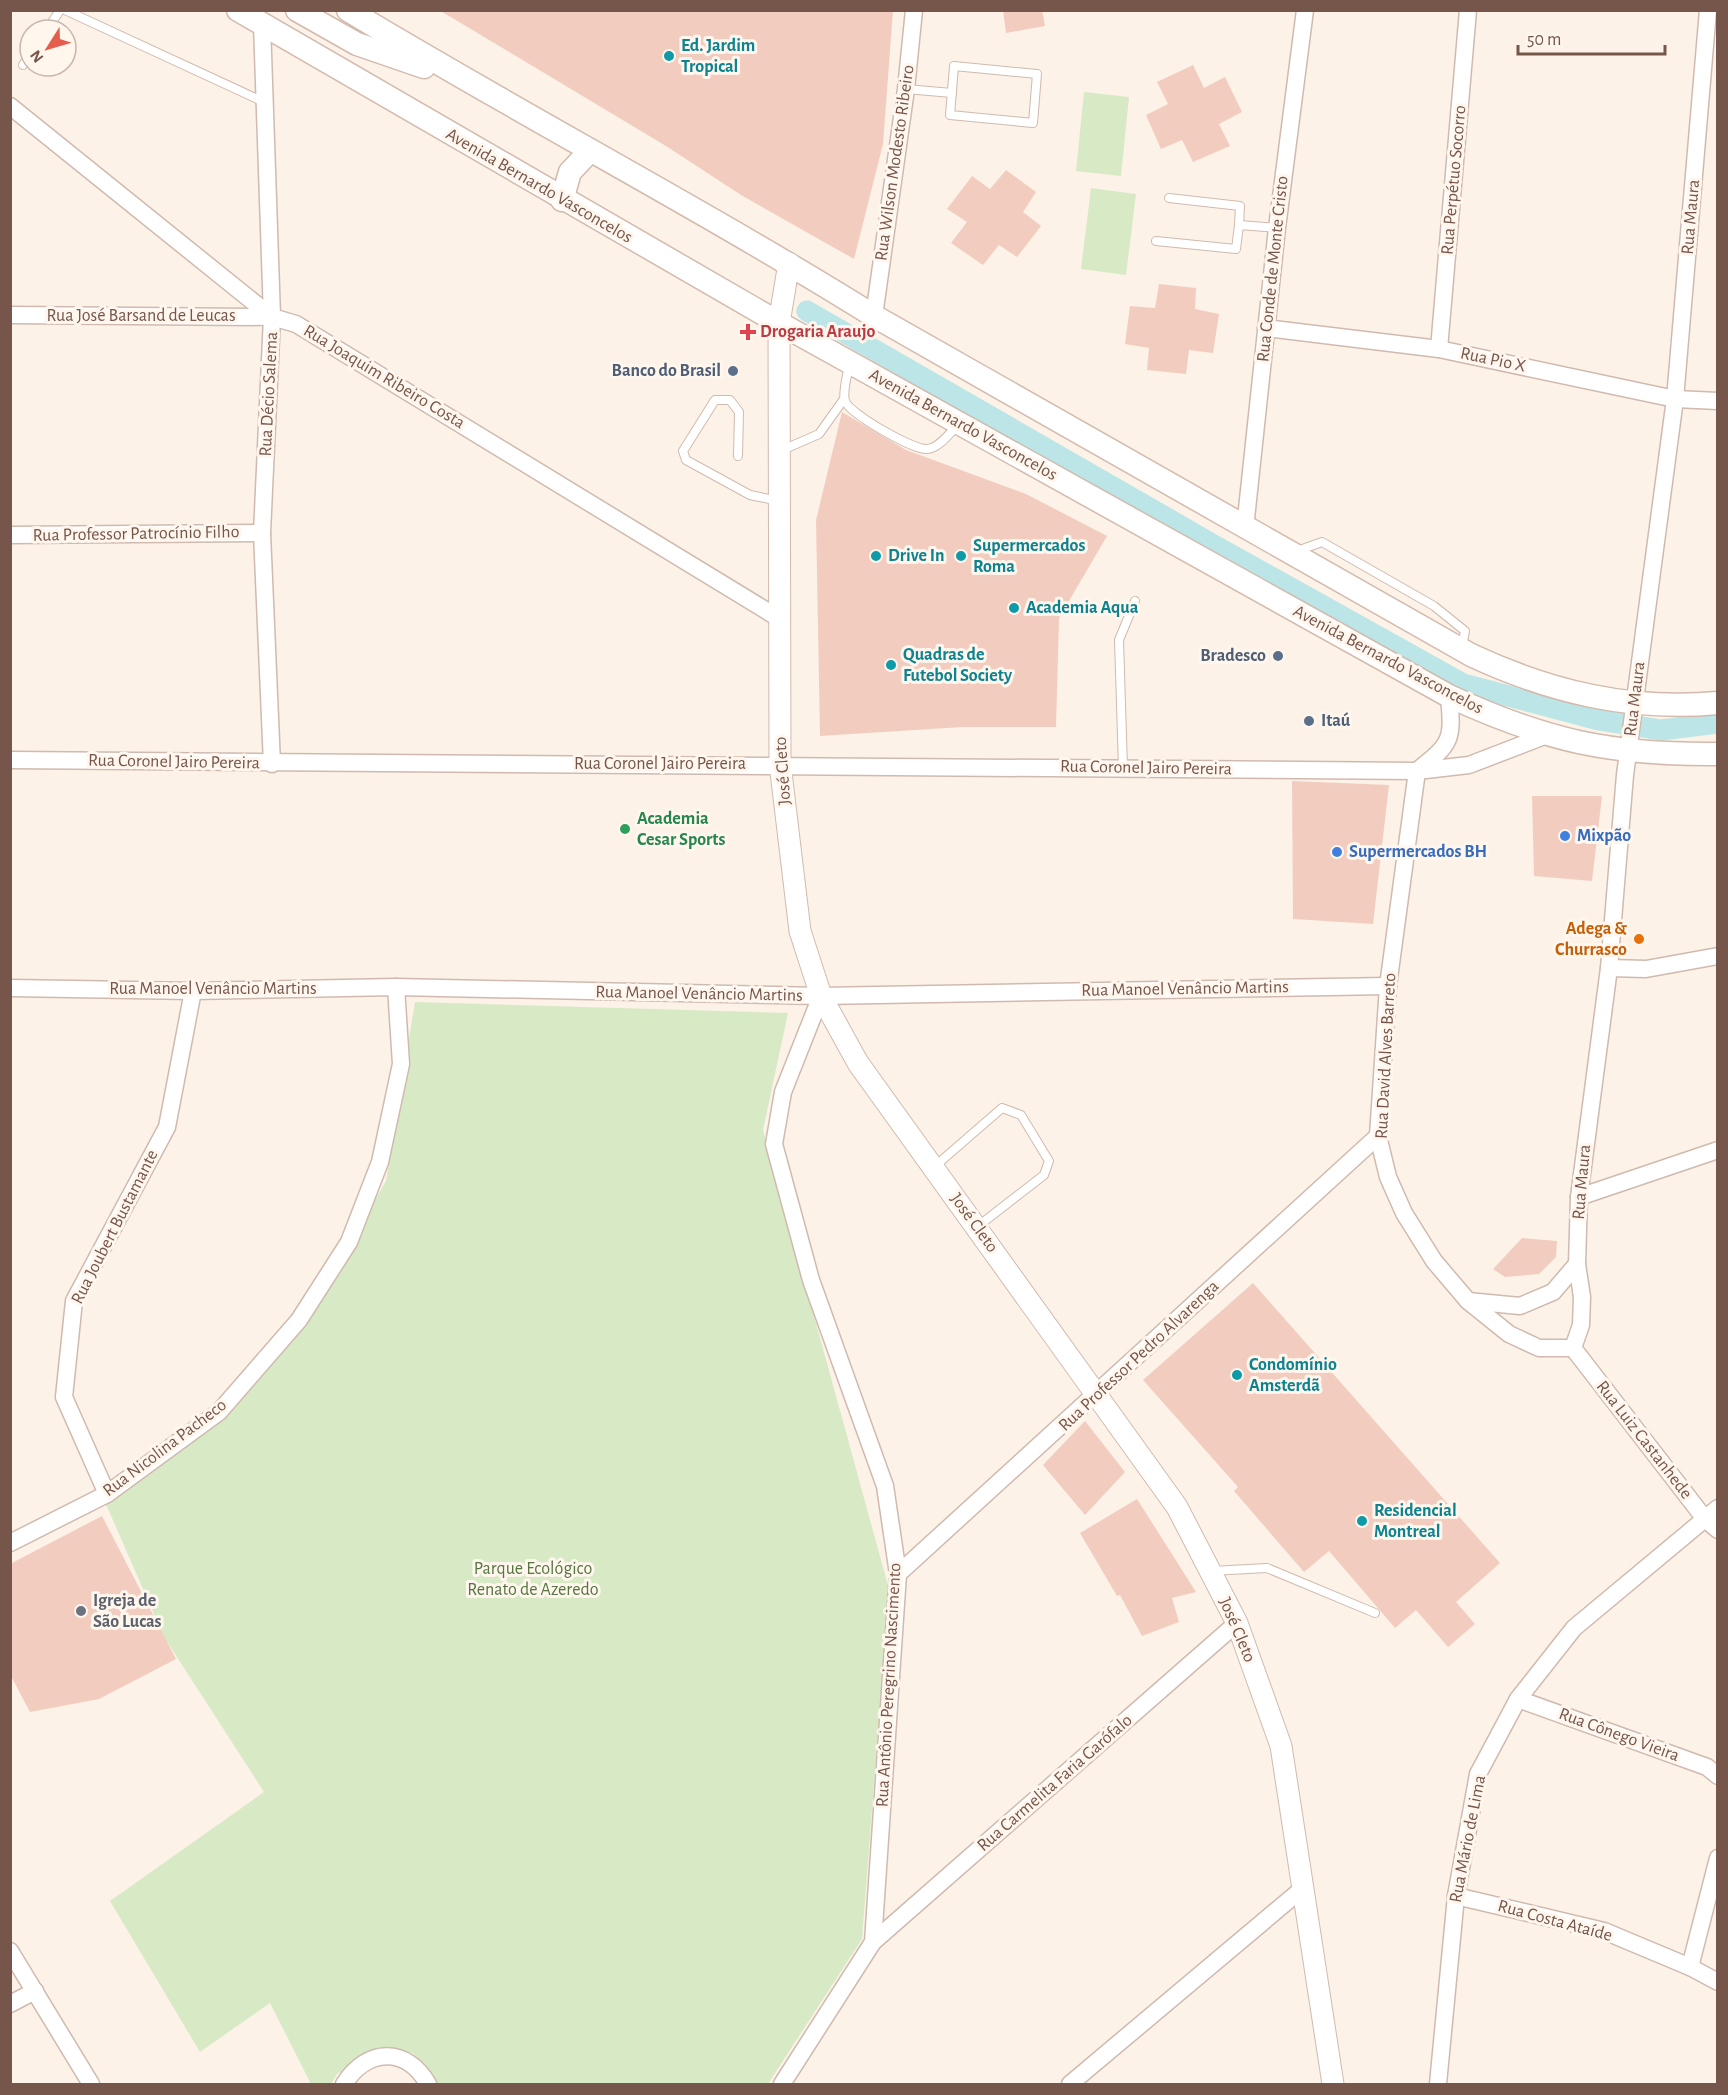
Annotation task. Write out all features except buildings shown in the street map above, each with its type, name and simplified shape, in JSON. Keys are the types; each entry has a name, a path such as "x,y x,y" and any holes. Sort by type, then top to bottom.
{"main road":[{"name":"Avenida Bernardo Vasconcelos","path":"238,10 562,200 779,323 1449,696 1491,716 1547,735 1629,751 1718,754"},
{"path":"297,10 357,44 468,82"},
{"path":"348,10 468,82 789,263 874,316 1291,554 1388,594 1462,650 1497,667 1543,684 1586,696 1635,704 1678,707 1718,703"},
{"path":"562,200 570,172 590,151"}],"street":[{"name":"Rua Wilson Modesto Ribeiro","path":"874,316 906,89 914,10"},
{"name":"Rua Conde de Monte Cristo","path":"1245,528 1277,228 1305,10"},
{"name":"Rua Perpétuo Socorro","path":"1439,349 1468,10"},
{"name":"Rua Maura","path":"1577,1264 1579,1197 1609,968 1629,751 1675,399 1708,10"},
{"name":"Rua Décio Salema","path":"262,24 272,317 262,533 272,764"},
{"name":"Rua Joaquim Ribeiro Costa","path":"10,106 272,317 296,324 780,619"},
{"name":"José Cleto","path":"789,263 779,323 780,764 800,931 820,996 858,1063 1177,1507 1237,1623 1281,1746 1334,2085"},
{"name":"Rua José Barsand de Leucas","path":"10,315 272,317"},
{"name":"Rua Pio X","path":"1266,328 1439,349 1675,399 1718,401"},
{"name":"Rua Professor Patrocínio Filho","path":"10,536 262,533"},
{"path":"1417,771 1444,749 1452,728 1449,696"},
{"name":"Rua Coronel Jairo Pereira","path":"10,760 272,764 780,764 1417,771 1469,765 1547,735"},
{"name":"Rua David Alves Barreto","path":"1417,771 1388,986 1378,1136 1388,1177 1404,1214 1434,1261 1468,1301 1509,1334 1539,1348 1573,1348"},
{"path":"1609,968 1647,969 1718,956"},
{"name":"Rua Manoel Venâncio Martins","path":"10,987 193,991 396,987 820,996 1388,986"},
{"name":"Rua Nicolina Pacheco","path":"10,1543 107,1494 219,1412 299,1320 349,1242 380,1162 401,1064 396,987"},
{"name":"Rua Joubert Bustamante","path":"107,1494 63,1397 74,1301 167,1127 193,991"},
{"name":"Rua Antônio Peregrino Nascimento","path":"782,2085 873,1942 898,1574 885,1486 811,1280 774,1144 783,1092 820,996"},
{"name":"Rua Professor Pedro Alvarenga","path":"898,1574 1098,1394 1378,1136"},
{"path":"1579,1197 1718,1150"},
{"path":"1468,1301 1520,1306 1553,1292 1577,1264"},
{"path":"1573,1348 1581,1325 1582,1297 1577,1264"},
{"name":"Rua Luiz Castanhede","path":"1573,1348 1713,1519"},
{"name":"Rua Mário de Lima","path":"1438,2085 1456,1896 1478,1774 1518,1699 1574,1628 1713,1519"},
{"name":"Rua Carmelita Faria Garófalo","path":"873,1942 1237,1623"},
{"name":"Rua Cônego Vieira","path":"1518,1699 1707,1767 1718,1776"},
{"path":"1690,1967 1718,1858"},
{"path":"1070,2085 1302,1889"},
{"name":"Rua Costa Ataíde","path":"1456,1896 1604,1931 1690,1967 1718,1982"},
{"path":"10,1951 91,2085"},
{"path":"10,2004 34,1991"},
{"path":"344,2085 358,2066 379,2056 395,2057 410,2062 422,2073 429,2085"}],"lane":[{"path":"63,10 264,102"},
{"path":"954,66 1037,74 1033,123 950,115 952,93 954,66"},
{"path":"906,89 952,93"},
{"path":"1156,241 1236,249 1240,206 1169,198"},
{"path":"1239,225 1277,228"},
{"path":"780,451 819,434 844,399 849,362"},
{"path":"844,399 852,411 912,445 927,449 936,446 959,423"},
{"path":"738,456 739,412 730,400 715,400 682,451 686,460 750,495 780,501"},
{"path":"1123,768 1119,640 1135,601"},
{"path":"933,1168 1002,1108 1021,1115 1049,1161 1044,1175 977,1227"},
{"path":"1210,1571 1267,1568 1375,1613"}],"green space":[{"path":"1084,92 1129,97 1121,176 1076,171"},
{"path":"1091,188 1136,194 1126,275 1081,269"},
{"name":"Parque Ecológico Renato de Azeredo","path":"415,1002 788,1013 763,1130 889,1589 862,1939 768,2084 437,2084 413,2053 377,2051 337,2074 331,2084 311,2084 270,2003 200,2052 110,1901 264,1792 164,1637 105,1502 223,1417 305,1320 386,1181"}],"waterway":[{"path":"807,311 1212,544 1463,684 1599,720 1661,730 1718,723"}],"place":[{"name":"Ed. Jardim Tropical","path":"669,56"},
{"name":"Drogaria Araujo","path":"748,332"},
{"name":"Banco do Brasil","path":"733,371"},
{"name":"Drive In","path":"876,556"},
{"name":"Supermercados Roma","path":"961,556"},
{"name":"Academia Aqua","path":"1014,608"},
{"name":"Bradesco","path":"1278,656"},
{"name":"Quadras de Futebol Society","path":"891,665"},
{"name":"Itaú","path":"1309,721"},
{"name":"Academia Cesar Sports","path":"625,829"},
{"name":"Mixpão","path":"1565,836"},
{"name":"Supermercados BH","path":"1337,852"},
{"name":"Adega & Churrasco","path":"1639,939"},
{"name":"Condomínio Amsterdã","path":"1237,1375"},
{"name":"Residencial Montreal","path":"1362,1521"},
{"name":"Igreja de São Lucas","path":"81,1611"}]}
